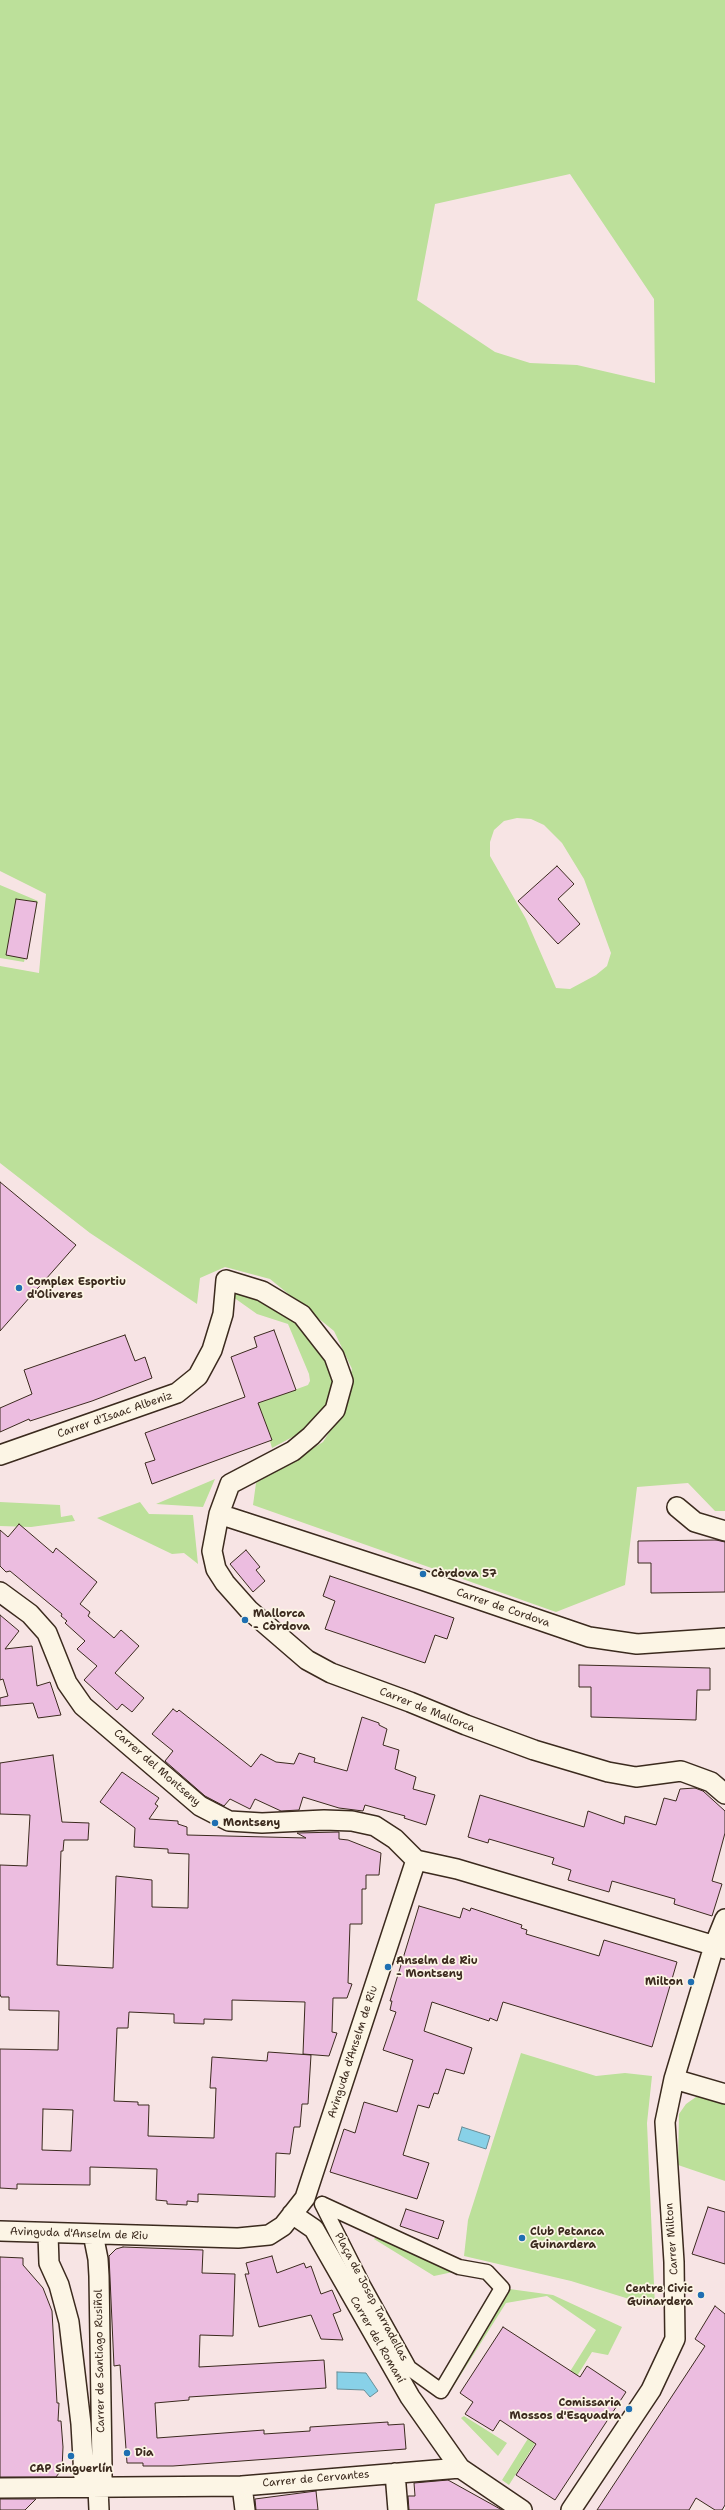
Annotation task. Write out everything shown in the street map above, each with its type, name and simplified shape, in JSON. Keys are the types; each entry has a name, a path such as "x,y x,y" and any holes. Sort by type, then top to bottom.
{"street":[{"name":"Carrer d'Isaac Albeniz","path":"0,1455 177,1393 198,1376 212,1350 224,1314 226,1280"},
{"name":"Carrer de Mallorca","path":"226,1280 262,1291 302,1315 334,1356 343,1381 336,1410 293,1451 230,1484 218,1514 212,1551 216,1569 225,1583 249,1610 307,1660 332,1673 534,1750 608,1772 636,1777 681,1772 711,1782 725,1794"},
{"path":"676,1507 695,1522 725,1531"},
{"name":"Carrer de Cordova","path":"218,1514 585,1631 637,1644 725,1638"},
{"name":"Carrer del Montseny","path":"0,1592 30,1614 47,1633 67,1683 83,1706 200,1806 229,1821 262,1823 324,1820 352,1821 375,1826 396,1839 416,1860"},
{"path":"416,1860 457,1869 720,1948 725,1919"},
{"name":"Avinguda d'Anselm de Riu","path":"0,2232 238,2238 268,2235 283,2226 305,2198 416,1860"},
{"name":"Carrer Milton","path":"571,2510 651,2390 674,2339 674,2262 665,2122 674,2079 720,1948"},
{"path":"674,2079 725,2094"},
{"name":"Plaça de Josep Tarradellas","path":"322,2204 459,2267 487,2272 502,2288 441,2391 410,2368 364,2287 322,2204"},
{"name":"Carrer del Romaní","path":"292,2214 314,2229 410,2397 460,2468"},
{"name":"Carrer de Santiago Rusiñol","path":"48,2234 49,2263 59,2285 69,2322 81,2424 84,2477 98,2488"},
{"name":"Carrer de Santiago Rusiñol","path":"93,2234 98,2259 99,2276 102,2467 102,2478 98,2488 99,2510"},
{"path":"460,2468 522,2510"},
{"name":"Carrer de Cervantes","path":"0,2488 242,2486 460,2468"},
{"path":"395,2473 398,2510"},
{"path":"242,2486 245,2510"}],"green space":[{"path":"0,0 725,0 725,1511 715,1511 688,1483 637,1487 625,1585 556,1612 253,1505 256,1483 323,1442 340,1415 352,1369 334,1331 270,1279 225,1267 200,1278 197,1304 90,1233 0,1163 0,966 39,973 46,894 0,871","holes":["570,174 654,299 655,383 577,365 530,363 495,352 417,300 435,204","517,818 531,819 544,825 562,843 584,879 611,953 607,966 596,975 570,989 556,988 526,919 490,856 490,842 494,830 504,821"]},
{"path":"0,885 38,901 24,962 0,958"},
{"path":"234,1292 277,1305 298,1322 332,1364 336,1397 316,1419 298,1434 272,1448 264,1420 246,1398 275,1397 308,1385 310,1381 309,1374 288,1324 257,1314 233,1297"},
{"path":"215,1479 203,1507 156,1504"},
{"path":"0,1502 60,1505 61,1517 72,1515 75,1521 31,1527 0,1526"},
{"path":"140,1502 149,1514 193,1515 198,1564 184,1553 172,1554 97,1518"},
{"path":"521,2053 596,2076 625,2073 652,2076 647,2123 655,2307 571,2281 464,2256 468,2220"},
{"path":"713,2095 725,2099 725,2181 678,2165 679,2114 686,2104 696,2097"},
{"path":"378,2235 453,2272 434,2276 374,2239"},
{"path":"502,2288 553,2295 622,2327 608,2355 592,2352 509,2485 502,2480 596,2330 547,2296 506,2303 448,2395 441,2391"},
{"path":"464,2416 507,2443 498,2456 461,2418"}],"water":[{"path":"462,2127 490,2136 486,2149 458,2140"},
{"path":"337,2372 366,2373 378,2391 370,2397 364,2390 337,2389"}],"building":[{"path":"557,866 574,884 558,899 580,924 558,944 518,901"},
{"path":"16,899 37,902 27,959 6,955"},
{"name":"Complex Esportiu d'Oliveres","path":"0,1182 76,1245 0,1331"},
{"path":"274,1330 296,1390 258,1403 272,1440 152,1484 145,1463 155,1460 145,1433 245,1397 231,1357 257,1347 254,1337"},
{"path":"125,1335 135,1361 145,1357 152,1378 92,1401 30,1421 29,1419 0,1432 0,1408 32,1394 24,1370"},
{"path":"19,1524 53,1553 56,1548 97,1582 80,1604 90,1612 88,1616 114,1638 121,1630 139,1646 115,1673 144,1698 132,1712 122,1704 117,1710 84,1680 97,1666 77,1649 85,1641 65,1623 67,1621 61,1616 62,1614 10,1571 6,1572 0,1566 0,1530 8,1537"},
{"path":"716,1540 725,1542 725,1592 651,1593 651,1563 638,1563 638,1541"},
{"path":"246,1550 260,1567 256,1570 265,1581 253,1592 230,1564"},
{"path":"330,1576 454,1618 447,1639 435,1635 425,1663 325,1629 335,1601 323,1596"},
{"path":"0,1615 19,1631 5,1649 32,1646 37,1686 50,1682 61,1715 38,1718 33,1703 0,1706 0,1698 8,1696 3,1679 0,1680"},
{"path":"579,1665 710,1668 710,1690 697,1690 696,1720 591,1717 591,1687 579,1687"},
{"path":"173,1709 177,1712 179,1710 251,1767 261,1754 276,1762 294,1764 299,1753 315,1758 314,1762 347,1771 362,1717 379,1723 379,1725 387,1729 383,1745 399,1750 395,1769 416,1777 413,1789 435,1795 426,1825 404,1818 405,1816 365,1805 363,1811 339,1808 303,1797 299,1810 281,1811 255,1799 250,1809 230,1799 224,1806 205,1796 165,1761 173,1751 152,1734"},
{"path":"53,1755 62,1822 89,1823 88,1840 64,1840 63,1851 61,1851 57,1965 113,1968 116,1876 152,1880 152,1907 188,1908 189,1854 168,1853 168,1849 134,1847 135,1828 100,1802 122,1772 159,1798 155,1804 158,1806 149,1819 178,1821 178,1824 187,1827 187,1835 306,1838 297,1833 339,1832 339,1839 348,1840 381,1853 379,1875 366,1875 366,1889 362,1889 362,1924 350,1924 348,1983 352,1984 347,1998 333,1998 332,2032 337,2033 329,2056 303,2054 305,2002 232,2000 232,2020 204,2019 204,2024 174,2023 174,2014 129,2012 128,2028 117,2028 114,2101 138,2102 138,2105 149,2105 148,2136 214,2138 216,2088 210,2088 212,2057 267,2061 268,2052 311,2055 308,2104 302,2104 300,2127 294,2127 290,2154 276,2153 275,2197 198,2194 198,2202 187,2201 187,2205 167,2204 167,2201 156,2200 157,2169 90,2167 90,2185 17,2184 17,2189 0,2188 0,2049 58,2050 59,2011 9,2010 9,1997 1,1997 0,1994 0,1865 27,1866 30,1815 0,1814 0,1763","holes":["43,2109 73,2110 71,2151 42,2150"]},
{"path":"695,1788 703,1791 725,1811 725,1833 712,1881 722,1884 712,1916 674,1904 675,1899 612,1881 609,1892 568,1880 571,1870 552,1864 554,1858 489,1839 488,1843 468,1837 480,1795 584,1827 588,1811 624,1824 625,1816 656,1825 664,1798 676,1801 680,1789"},
{"path":"419,1906 460,1918 463,1908 470,1911 471,1908 522,1925 521,1928 527,1930 526,1934 599,1956 604,1940 677,1962 652,2047 503,2002 497,2021 490,2018 489,2021 432,2002 424,2031 472,2048 464,2074 446,2069 438,2094 434,2093 429,2108 418,2105 403,2155 429,2163 417,2199 330,2172 344,2129 355,2133 364,2102 397,2112 413,2060 383,2050 396,2012 390,2010 392,2001 390,2001"},
{"path":"708,2207 725,2212 725,2264 692,2254"},
{"path":"406,2209 444,2221 438,2239 400,2226"},
{"path":"123,2247 203,2250 202,2273 235,2274 233,2336 200,2335 199,2367 324,2360 326,2388 189,2397 189,2400 155,2403 157,2438 264,2430 264,2434 310,2431 310,2427 388,2422 388,2425 404,2424 406,2449 173,2466 143,2466 143,2463 127,2463 120,2365 114,2366 109,2256 116,2249"},
{"path":"272,2256 277,2273 304,2263 306,2268 311,2266 321,2294 332,2290 341,2311 333,2314 343,2340 321,2339 311,2315 259,2327 245,2274 249,2274 246,2263"},
{"path":"0,2257 23,2258 23,2265 43,2288 52,2311 57,2403 59,2403 58,2421 61,2421 63,2447 62,2469 56,2477 0,2477"},
{"path":"715,2306 725,2314 725,2505 722,2510 715,2510 696,2498 689,2510 597,2510 705,2346 695,2339"},
{"path":"503,2327 580,2377 587,2366 626,2392 555,2500 516,2475 536,2444 500,2420 493,2431 465,2414 473,2402 460,2393"},
{"path":"448,2480 502,2510 409,2510 408,2496 415,2496 414,2483"},
{"path":"316,2491 318,2510 256,2510 255,2499"},
{"path":"0,2499 36,2499 25,2510 0,2510"}],"place":[{"name":"Complex Esportiu d'Oliveres","path":"19,1288"},
{"name":"Còrdova 57","path":"423,1574"},
{"name":"Mallorca - Còrdova","path":"245,1620"},
{"name":"Montseny","path":"215,1823"},
{"name":"Anselm de Riu - Montseny","path":"388,1967"},
{"name":"Milton","path":"691,1982"},
{"name":"Club Petanca Guinardera","path":"522,2238"},
{"name":"Centre Civic Guinardera","path":"701,2295"},
{"name":"Comissaria Mossos d'Esquadra","path":"629,2409"},
{"name":"Dia","path":"127,2453"},
{"name":"CAP Singuerlín","path":"71,2456"}]}
